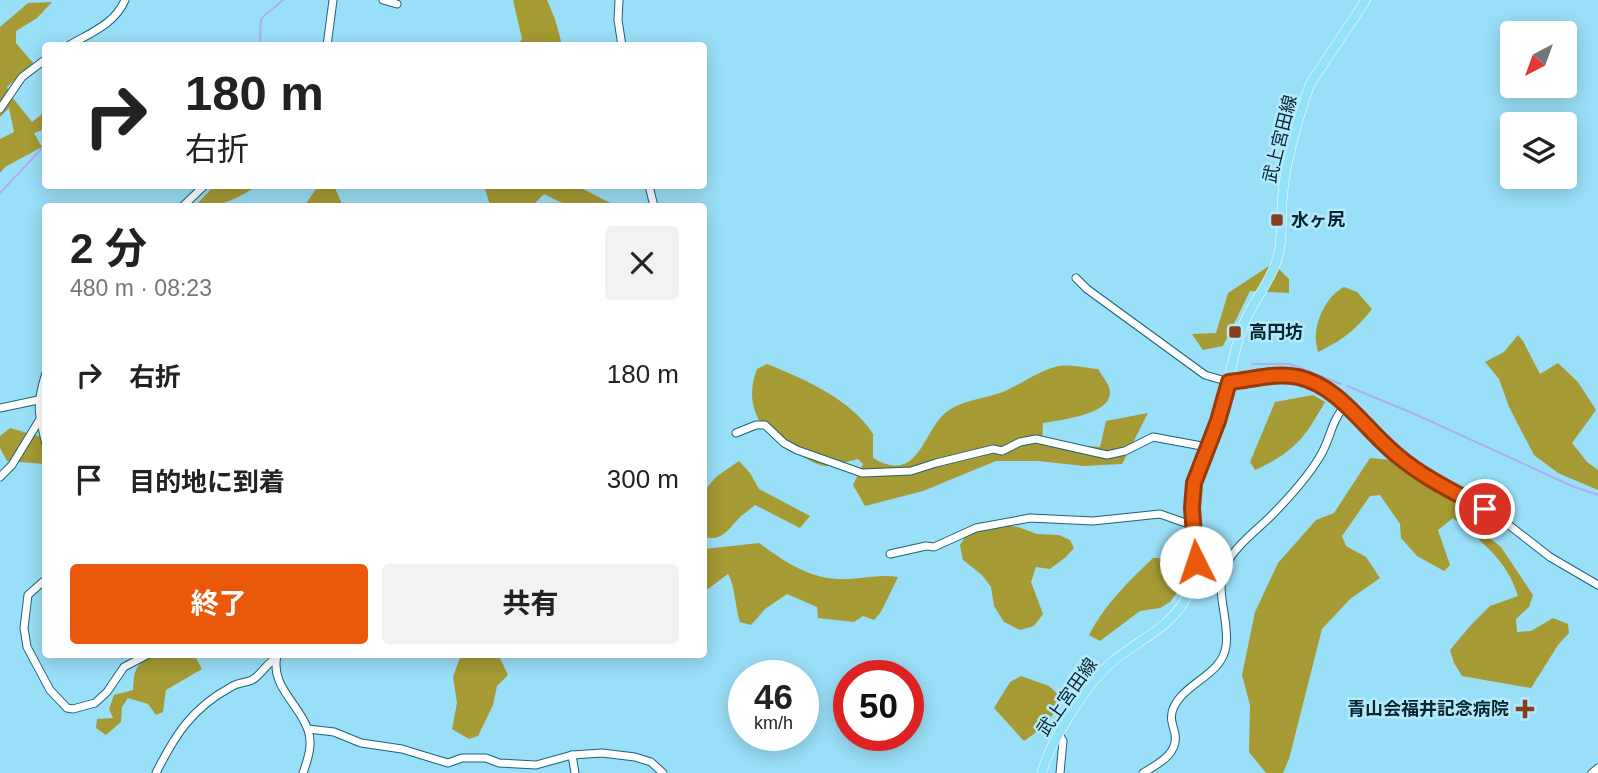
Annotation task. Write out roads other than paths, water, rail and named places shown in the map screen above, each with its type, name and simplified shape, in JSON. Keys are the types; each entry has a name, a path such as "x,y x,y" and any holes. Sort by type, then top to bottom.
{"main road":[{"name":"武上宮田線","path":"1042,773 1048,753 1059,734 1100,673 1119,656 1163,626 1185,602 1193,582 1196,562 1192,500 1194,483 1218,421 1242,327 1270,277 1279,254 1283,187 1305,99 1310,84 1366,0"}],"street":[{"path":"76,42 114,18 125,0"},
{"path":"327,42 332,0"},
{"path":"383,0 397,4"},
{"path":"620,0 618,20 621,42"},
{"path":"0,109 22,77 42,62"},
{"path":"186,203 201,189"},
{"path":"1076,278 1185,363 1205,375 1229,382 1295,376 1318,384 1399,457 1505,522 1550,557 1598,585"},
{"path":"42,386 38,400 42,427"},
{"path":"0,408 38,400"},
{"path":"1143,773 1170,754 1176,746 1171,720 1173,709 1194,683 1219,666 1224,656 1227,643 1221,583 1224,569 1236,548 1295,492 1325,449 1335,417 1345,406"},
{"path":"0,477 12,465 40,419"},
{"path":"736,433 756,425 765,425 784,443 797,450 862,473 911,471 993,449 1002,451 1020,442 1036,439 1103,455 1125,451 1153,437 1207,446"},
{"path":"890,554 926,546 934,547 976,528 1030,518 1093,521 1160,514 1194,526"},
{"path":"42,583 28,595 24,638 41,675 63,705 73,709 95,703 107,692 124,667 141,658"},
{"path":"156,773 184,722 212,698 234,685 255,679 274,658"},
{"path":"276,658 281,687 308,729 310,746 303,773"},
{"path":"308,729 334,732 361,743 402,749 448,763 462,758 486,758 499,763 536,765 572,755 602,754 635,757 651,762 663,773"},
{"path":"1059,734 1063,741 1060,773"},
{"path":"572,755 575,773"},
{"path":"1592,773 1598,768"}],"waterway":[{"path":"260,42 262,18 283,0"},
{"path":"0,193 42,148"},
{"path":"1252,364 1290,364 1341,384"},
{"path":"1347,386 1572,486 1598,495"}],"place":[{"name":"水ヶ尻","path":"1277,220"},
{"name":"高円坊","path":"1235,332"},
{"name":"青山会福井記念病院","path":"1525,709"}]}
